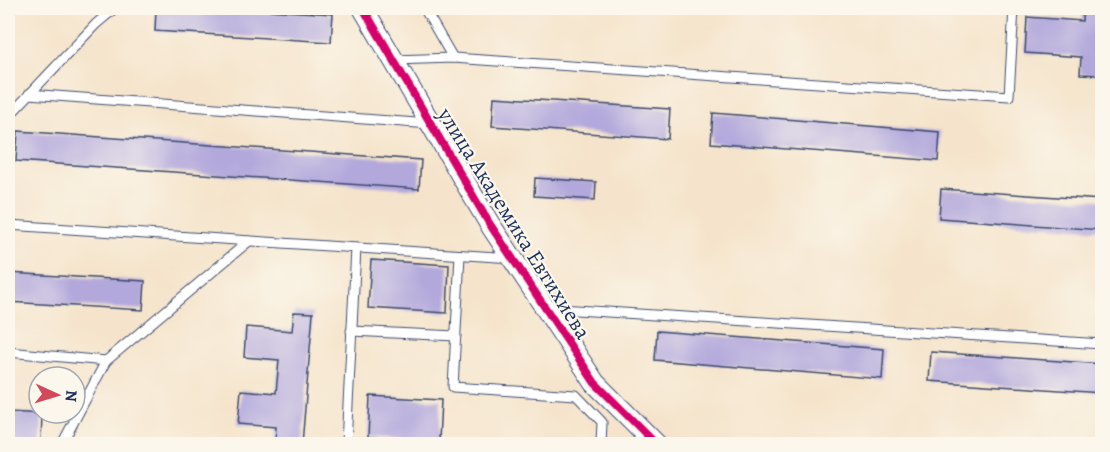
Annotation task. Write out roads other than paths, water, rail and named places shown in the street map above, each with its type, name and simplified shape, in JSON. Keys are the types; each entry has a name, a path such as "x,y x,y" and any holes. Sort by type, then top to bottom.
{"street":[{"name":"улица Академика Евтихиева","path":"363,8 512,258 595,383 656,444"}],"lane":[{"path":"8,117 115,8"},
{"path":"424,8 453,58"},
{"path":"393,60 453,58 1009,96 1014,8"},
{"path":"29,94 431,124"},
{"path":"8,225 512,258"},
{"path":"62,444 106,361 249,241"},
{"path":"346,444 356,248"},
{"path":"460,255 453,387 576,395 603,422 602,444"},
{"path":"545,308 1102,344"},
{"path":"351,331 456,336"},
{"path":"8,352 106,361"},
{"path":"603,422 620,408"}]}
